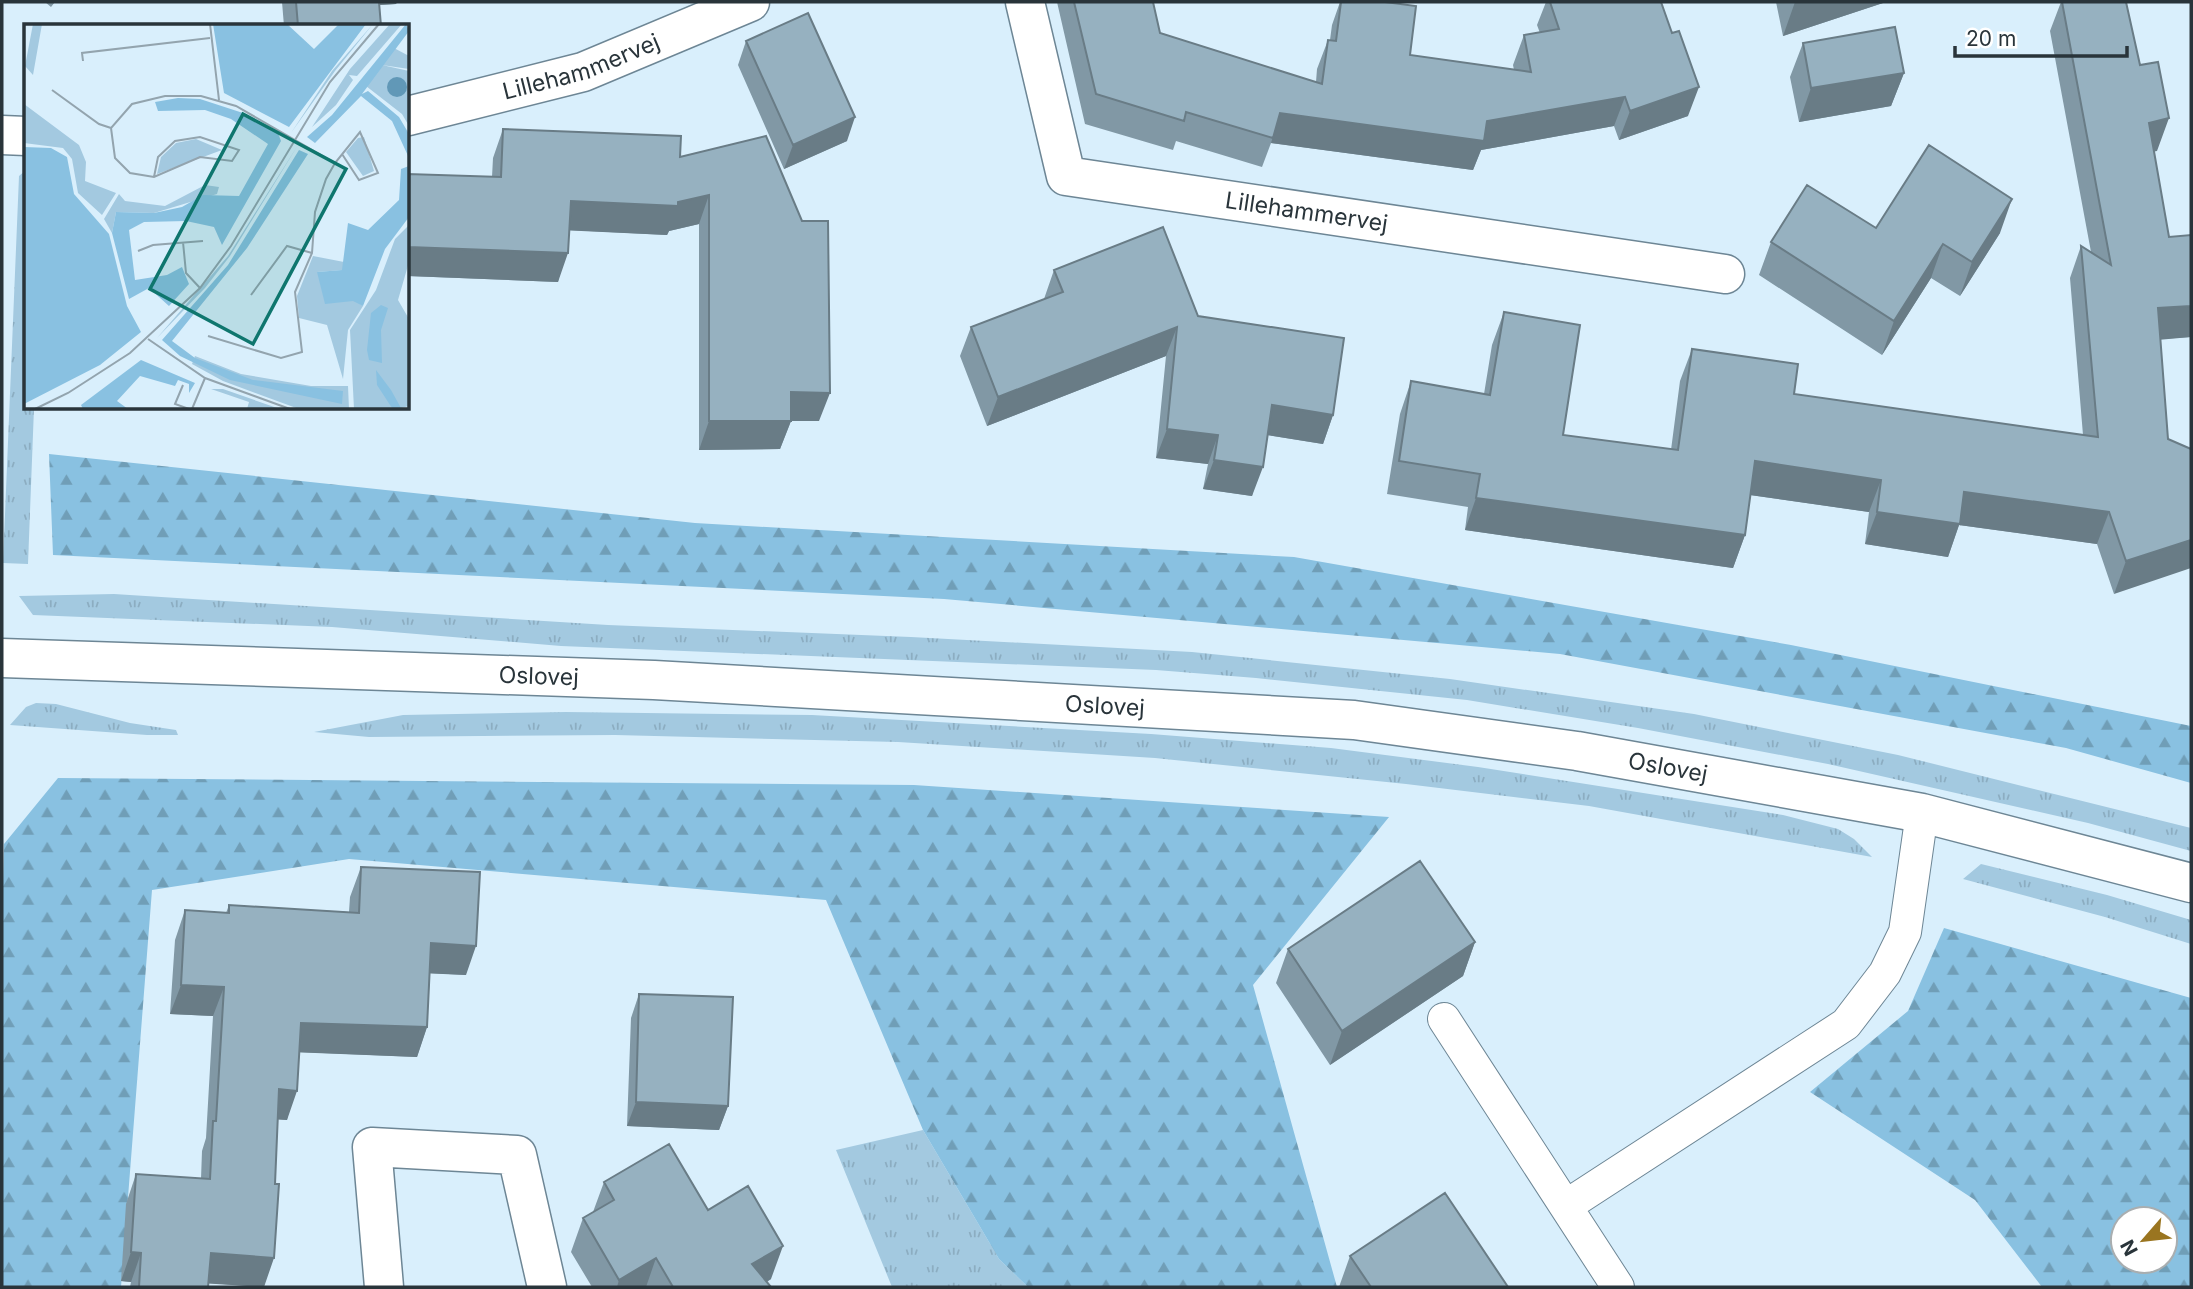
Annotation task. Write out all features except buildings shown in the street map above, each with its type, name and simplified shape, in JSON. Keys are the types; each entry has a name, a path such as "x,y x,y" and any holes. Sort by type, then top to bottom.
{"street":[{"name":"Lillehammervej","path":"410,115 583,72 750,2"},
{"name":"Lillehammervej","path":"1025,2 1066,176 1725,274"},
{"path":"2,135 24,136"},
{"name":"Oslovej","path":"2,658 654,680 1354,720 1577,751 1922,813 2191,883"},
{"path":"384,1287 372,1147 517,1155 547,1287"}],"lane":[{"path":"1566,1206 1846,1024 1885,973 1905,932 1922,813"},
{"path":"1444,1019 1618,1287"}],"green space":[{"path":"24,172 24,410 34,410 28,564 3,563 19,176"},
{"path":"49,454 695,523 1294,557 1791,645 2191,726 2191,783 2066,748 1560,654 944,599 53,555"},
{"path":"114,594 608,625 1192,652 1450,679 1694,714 1898,755 2191,828 2191,851 2088,823 1828,764 1638,728 1467,700 1156,670 561,646 332,627 33,615 19,596"},
{"path":"36,703 56,704 130,723 176,730 178,735 10,725 26,707"},
{"path":"566,712 812,715 1151,734 1331,748 1478,767 1783,815 1838,829 1854,839 1872,857 1589,806 1155,758 898,742 615,735 369,737 314,732 403,715"},
{"path":"58,778 914,785 1389,817 1253,985 1337,1287 1028,1287 999,1259 923,1130 826,900 349,859 152,890 121,1287 2,1287 4,844"},
{"path":"1981,864 2107,895 2191,920 2191,944 2105,917 1963,879"},
{"path":"1944,928 2191,998 2191,1287 2042,1287 1975,1200 1810,1092 1908,1011"},
{"path":"923,1130 999,1259 1028,1287 892,1287 836,1150"}]}
